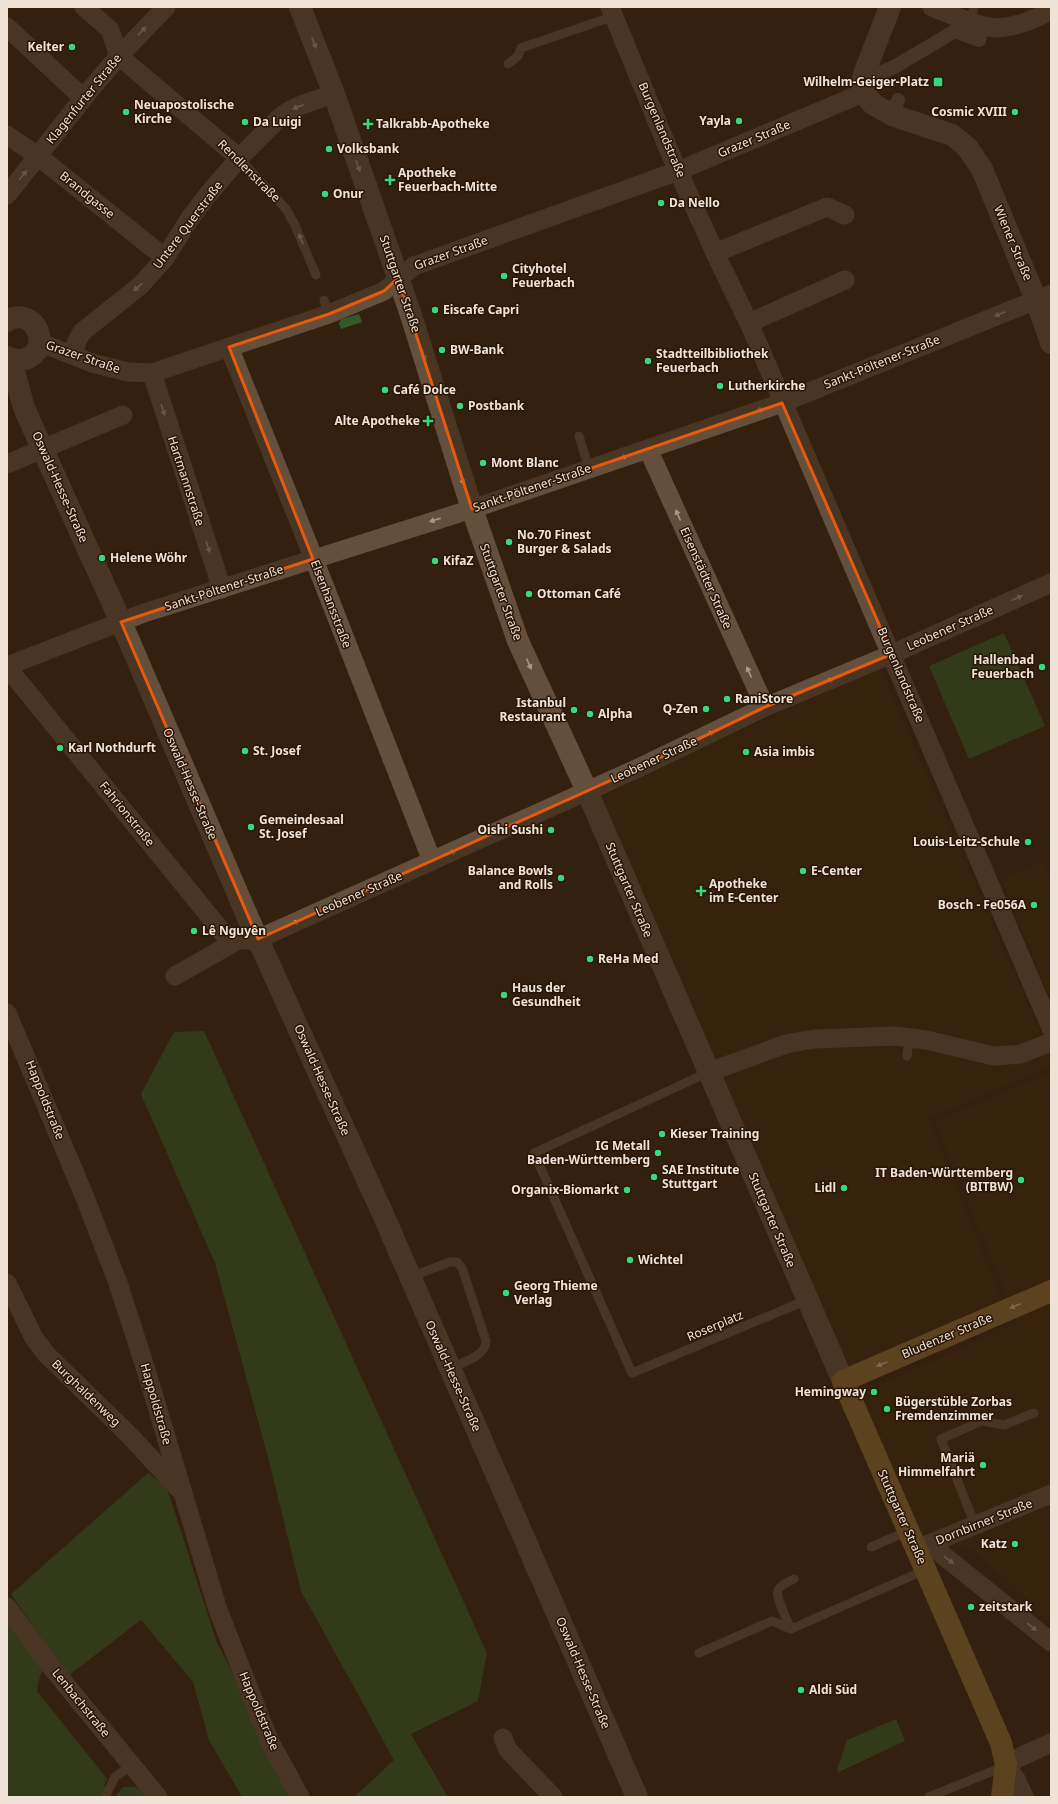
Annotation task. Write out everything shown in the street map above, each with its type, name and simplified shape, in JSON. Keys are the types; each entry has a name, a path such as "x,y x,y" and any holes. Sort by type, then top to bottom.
{"main road":[{"name":"Bludenzer Straße","path":"843,1381 1051,1291"},
{"name":"Stuttgarter Straße","path":"843,1381 918,1541 925,1570 1001,1743 1006,1765"},
{"path":"1002,1797 1006,1765"}],"street":[{"path":"84,7 110,30 119,56"},
{"name":"Klagenfurter Straße","path":"7,195 83,98 119,56 166,7"},
{"name":"Stuttgarter Straße","path":"300,7 334,94 410,312 472,509 518,641 587,791 843,1381"},
{"path":"863,93 862,82 866,69 890,7"},
{"path":"932,7 997,28 1026,23 1051,11"},
{"name":"Burgenlandstraße","path":"612,11 678,171 749,323 1051,1028"},
{"path":"866,69 878,74 903,65 947,40 956,31 979,40 975,21"},
{"path":"7,27 83,98"},
{"name":"Rendlenstraße","path":"119,56 239,158"},
{"name":"Grazer Straße","path":"39,342 92,363 128,372 152,372 229,347 327,307 384,290 414,266 678,171 863,93"},
{"name":"Wiener Straße","path":"863,93 873,104 895,108 952,135 967,147 982,168 1044,297 1051,343"},
{"name":"Untere Querstraße","path":"72,355 82,332 141,285 165,258 190,218 239,158 284,113 334,94"},
{"name":"Brandgasse","path":"7,135 38,156 165,258"},
{"path":"715,253 827,207 844,215"},
{"path":"749,323 845,280"},
{"path":"1044,297 1051,316"},
{"name":"Sankt-Pöltener-Straße","path":"7,667 121,622 472,509 782,402 1044,297"},
{"path":"7,321 18,317 25,318 32,322 37,328 39,342"},
{"name":"Oswald-Hesse-Straße","path":"39,342 37,348 29,358 12,359 24,408 121,622 248,940 410,1277 637,1797"},
{"name":"Elsenhansstraße","path":"229,347 432,861"},
{"name":"Hartmannstraße","path":"152,372 222,589"},
{"path":"7,464 123,415"},
{"name":"Eisenstädter Straße","path":"648,449 765,707"},
{"name":"Leobener Straße","path":"175,976 248,940 432,861 636,770 765,707 892,654 1051,583"},
{"name":"Fahrionstraße","path":"7,667 224,934 248,940"},
{"name":"Happoldstraße","path":"7,1013 84,1195 118,1283 146,1370 181,1492 218,1610 269,1740 300,1797"},
{"path":"709,1072 786,1044 836,1037 876,1036 909,1038 994,1056 1021,1054 1051,1042"},
{"name":"Burghaldenweg","path":"7,1282 34,1338 46,1354 130,1436 181,1492"},
{"name":"Dornbirner Straße","path":"918,1541 976,1525 1051,1494"},
{"path":"918,1541 1051,1642"},
{"name":"Lenbachstraße","path":"7,1607 52,1668 158,1797"},
{"path":"503,1738 508,1750 553,1797"},
{"path":"1006,1765 1051,1743"},
{"name":"Stuttgarter Straße","path":"1006,1765 1016,1779 1024,1797"}],"lane":[{"path":"508,64 518,56 521,48 612,11"},
{"name":"Rendlenstraße","path":"239,158 286,209 294,223 316,276"},
{"path":"578,436 589,469"},
{"path":"907,1056 909,1038"},
{"name":"Roserplatz","path":"709,1072 534,1153 632,1373 807,1300"},
{"path":"410,1277 450,1262 457,1262 462,1268 486,1341 486,1347 480,1353 450,1368"},
{"path":"976,1525 941,1439 982,1421 1004,1425 1034,1412"},
{"path":"871,1547 918,1541"},
{"path":"699,1653 772,1621 791,1630 925,1570"},
{"path":"791,1630 778,1598 778,1590 783,1585 794,1579"},
{"path":"105,1797 115,1777 132,1765"},
{"path":"929,1797 1006,1765"}],"highlighted area":[{"path":"398,278 472,509 782,403 892,654 765,707 636,769 258,939 121,622 313,559 229,347 329,314 384,291"}],"shaded area":[{"path":"880,668 1051,1057 1051,1066 929,1118 1004,1306 837,1383 582,802"},
{"path":"1043,861 1048,874 1051,873 1051,999 1001,879"},
{"path":"1051,1072 1051,1622 971,1548 911,1551 847,1400 1018,1323 935,1122"}],"green space":[{"path":"359,314 362,322 341,329 339,324 341,319"},
{"path":"1004,633 1045,726 969,759 929,666"},
{"path":"204,1031 487,1653 478,1701 411,1734 448,1797 354,1797 394,1760 301,1591 269,1461 215,1263 141,1094 174,1032"},
{"path":"148,1473 167,1488 216,1640 293,1797 242,1797 209,1740 193,1682 141,1620 68,1676 11,1594"},
{"path":"7,1614 45,1666 38,1682 37,1691 107,1779 104,1786 112,1797 7,1797"},
{"path":"896,1719 905,1741 839,1772 837,1770 847,1740"},
{"path":"123,1787 136,1787 151,1797 115,1797"}],"place":[{"name":"Kelter","path":"72,47"},
{"name":"Wilhelm-Geiger-Platz","path":"938,82"},
{"name":"Neuapostolische Kirche","path":"126,112"},
{"name":"Cosmic XVIII","path":"1015,112"},
{"name":"Yayla","path":"739,121"},
{"name":"Da Luigi","path":"245,122"},
{"name":"Talkrabb-Apotheke","path":"368,124"},
{"name":"Volksbank","path":"329,149"},
{"name":"Apotheke Feuerbach-Mitte","path":"390,180"},
{"name":"Onur","path":"325,194"},
{"name":"Da Nello","path":"661,203"},
{"name":"Cityhotel Feuerbach","path":"504,276"},
{"name":"Eiscafe Capri","path":"435,310"},
{"name":"BW-Bank","path":"442,350"},
{"name":"Stadtteilbibliothek Feuerbach","path":"648,361"},
{"name":"Lutherkirche","path":"720,386"},
{"name":"Café Dolce","path":"385,390"},
{"name":"Postbank","path":"460,406"},
{"name":"Alte Apotheke","path":"428,421"},
{"name":"Mont Blanc","path":"483,463"},
{"name":"No.70 Finest Burger & Salads","path":"509,542"},
{"name":"Helene Wöhr","path":"102,558"},
{"name":"KifaZ","path":"435,561"},
{"name":"Ottoman Café","path":"529,594"},
{"name":"Hallenbad Feuerbach","path":"1042,667"},
{"name":"RaniStore","path":"727,699"},
{"name":"Q-Zen","path":"706,709"},
{"name":"Istanbul Restaurant","path":"574,710"},
{"name":"Alpha","path":"590,714"},
{"name":"Karl Nothdurft","path":"60,748"},
{"name":"St. Josef","path":"245,751"},
{"name":"Asia imbis","path":"746,752"},
{"name":"Gemeindesaal St. Josef","path":"251,827"},
{"name":"Oishi Sushi","path":"551,830"},
{"name":"Louis-Leitz-Schule","path":"1028,842"},
{"name":"E-Center","path":"803,871"},
{"name":"Balance Bowls and Rolls","path":"561,878"},
{"name":"Apotheke im E-Center","path":"701,891"},
{"name":"Bosch - Fe056A","path":"1034,905"},
{"name":"Lê Nguyên","path":"194,931"},
{"name":"ReHa Med","path":"590,959"},
{"name":"Haus der Gesundheit","path":"504,995"},
{"name":"Kieser Training","path":"662,1134"},
{"name":"IG Metall Baden-Württemberg","path":"658,1153"},
{"name":"SAE Institute Stuttgart","path":"654,1177"},
{"name":"IT Baden-Württemberg (BITBW)","path":"1021,1180"},
{"name":"Lidl","path":"844,1188"},
{"name":"Organix-Biomarkt","path":"627,1190"},
{"name":"Wichtel","path":"630,1260"},
{"name":"Georg Thieme Verlag","path":"506,1293"},
{"name":"Hemingway","path":"874,1392"},
{"name":"Bügerstüble Zorbas Fremdenzimmer","path":"887,1409"},
{"name":"Mariä Himmelfahrt","path":"983,1465"},
{"name":"Katz","path":"1015,1544"},
{"name":"zeitstark","path":"971,1607"},
{"name":"Aldi Süd","path":"801,1690"}]}
